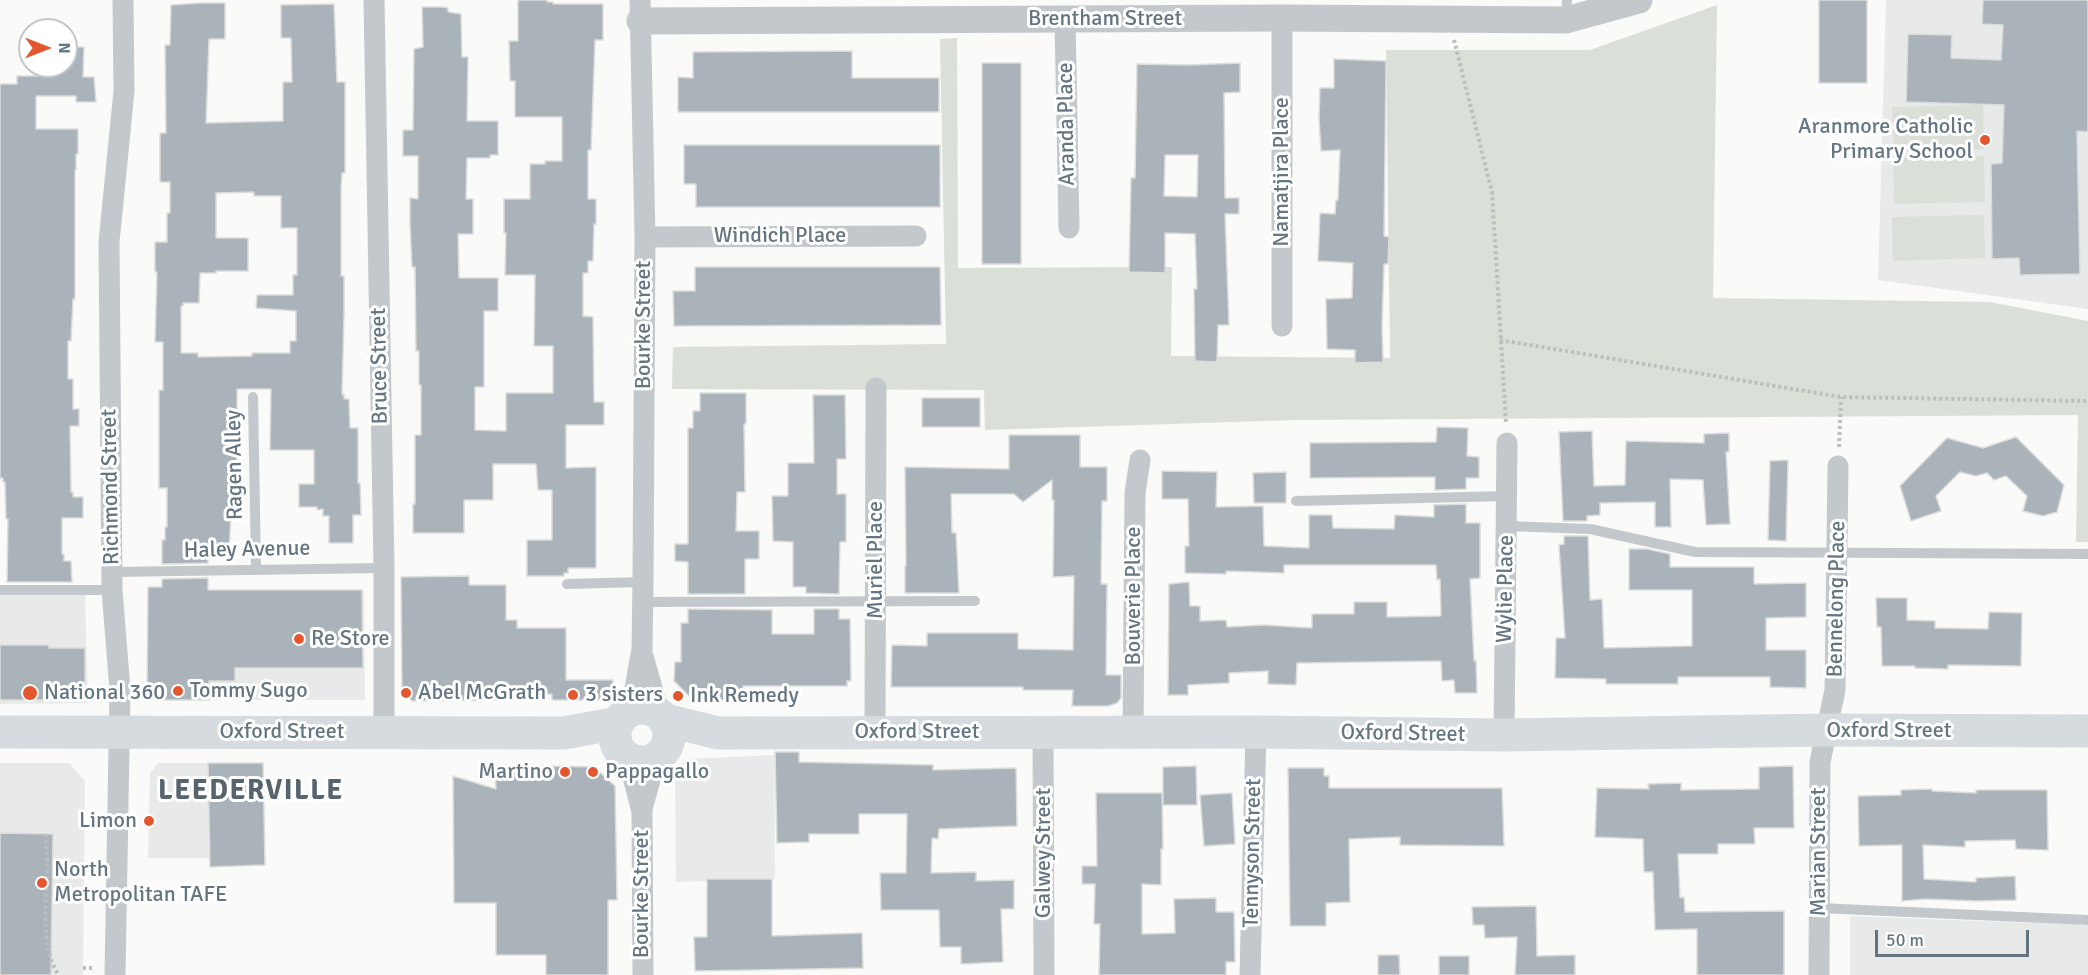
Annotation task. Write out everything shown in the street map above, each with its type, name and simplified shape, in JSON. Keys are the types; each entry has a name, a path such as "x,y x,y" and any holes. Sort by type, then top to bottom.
{"main road":[{"name":"Oxford Street","path":"0,732 643,735 875,732 1256,732 1504,735 1827,730 2088,731"}],"street":[{"name":"Richmond Street","path":"115,975 120,690 112,581 109,242 124,91 123,0"},
{"name":"Bruce Street","path":"374,0 384,568 384,732"},
{"name":"Brentham Street","path":"640,10 1065,19 1449,19 1567,10 1639,0"},
{"name":"Bourke Street","path":"640,10 645,237 642,975"},
{"name":"Namatjira Place","path":"1282,18 1282,326"},
{"name":"Aranda Place","path":"1065,19 1069,228"},
{"name":"Windich Place","path":"645,237 916,236"},
{"name":"Muriel Place","path":"875,732 876,387"},
{"name":"Wylie Place","path":"1504,735 1507,443"},
{"name":"Bouverie Place","path":"1133,732 1135,493 1140,460"},
{"name":"Bennelong Place","path":"1827,730 1835,690 1838,466"},
{"name":"Marian Street","path":"1819,975 1820,762 1827,730"},
{"name":"Galwey Street","path":"1043,732 1044,975"},
{"name":"Tennyson Street","path":"1250,975 1256,732"}],"lane":[{"name":"Ragen Alley","path":"253,397 256,569"},
{"path":"1296,501 1507,496"},
{"path":"1506,526 1590,529 1695,552 2088,554"},
{"name":"Haley Avenue","path":"0,590 256,569 384,568"},
{"path":"567,584 643,592 877,601 975,601"},
{"path":"1819,908 2088,920"}],"path":[{"path":"1449,19 1492,192 1507,443"},
{"path":"1500,340 1841,397 2088,401"},
{"path":"1838,466 1841,397"},
{"path":"45,834 46,923 53,968 59,975"}],"shaded area":[{"name":"Aranmore Catholic Primary School","path":"1886,0 2088,0 2088,309 1878,280"},
{"path":"1717,5 1713,298 1990,302 2088,321 2088,542 2076,542 2078,415 1295,420 985,430 984,390 672,389 673,347 946,344 940,39 957,38 958,268 1172,267 1171,356 1390,358 1386,50 1590,50"},
{"path":"1983,105 1984,149 1894,151 1892,107"},
{"path":"1984,156 1985,202 1894,204 1893,158"},
{"path":"1984,215 1985,258 1893,261 1892,217"},
{"path":"364,591 365,700 147,700 147,657 209,657 209,592"},
{"path":"0,594 85,594 88,703 0,704"},
{"path":"774,755 775,879 676,882 675,772 685,759"},
{"name":"North Metropolitan TAFE","path":"0,763 69,763 85,781 83,975 0,975"},
{"path":"158,763 208,763 209,858 148,858 150,774"},
{"path":"1850,916 2088,925 2088,975 1850,975"}],"building":[{"path":"518,0 547,0 553,4 603,4 603,40 595,40 591,150 588,150 588,199 596,199 596,224 594,224 593,261 588,261 588,273 583,273 583,316 593,317 594,402 604,402 604,425 566,425 566,468 596,467 596,568 568,568 568,573 564,573 564,576 527,576 527,540 552,540 552,490 538,490 536,464 493,464 493,500 464,500 464,533 413,533 415,435 421,435 421,385 419,385 419,351 416,351 415,267 412,267 410,198 418,199 418,156 403,156 403,130 413,130 414,49 423,47 422,7 443,7 448,8 448,12 461,14 462,57 468,57 467,121 498,121 498,155 490,155 490,158 467,158 466,199 473,199 473,234 458,234 459,278 498,278 498,311 484,311 484,387 475,387 475,430 506,431 506,393 553,393 553,346 534,346 535,275 505,275 504,199 530,199 530,164 562,161 562,117 515,117 515,81 510,81 509,41 518,41"},
{"path":"1819,0 1867,0 1867,83 1819,83"},
{"path":"1983,0 2088,0 2088,132 2077,131 2080,274 2020,275 2019,258 1992,259 1991,164 2002,163 2004,105 1906,102 1908,34 1952,35 1951,58 2001,60 2003,25 1982,24"},
{"path":"225,3 225,39 209,39 206,123 283,121 283,82 292,82 291,38 281,38 281,5 334,4 337,82 345,82 345,173 342,173 341,188 341,276 344,276 342,395 344,394 344,399 349,399 350,428 358,428 358,483 360,483 361,515 353,515 353,543 329,543 329,516 323,516 323,509 317,510 317,507 299,507 299,484 314,484 314,450 270,450 271,389 237,389 237,491 232,491 229,554 226,554 226,558 208,558 208,563 162,564 162,540 165,540 165,527 167,527 167,488 159,488 159,390 163,390 163,342 155,342 157,272 155,272 155,242 167,242 167,213 170,213 170,182 160,182 160,133 166,133 165,45 170,45 171,5","holes":["254,192 254,196 281,196 281,228 297,228 297,275 293,275 293,295 257,295 256,308 296,311 296,341 290,341 290,353 198,357 198,353 181,353 181,306 183,303 199,303 200,273 248,271 248,238 216,238 216,193"]},
{"path":"78,47 84,47 83,77 94,77 96,102 76,102 76,96 36,96 36,129 78,129 78,154 76,154 75,170 75,299 73,299 71,341 68,341 68,379 73,379 73,409 79,409 79,426 70,426 71,492 73,492 73,497 83,497 83,518 62,518 62,554 64,554 64,561 71,561 72,582 7,582 8,519 6,519 5,482 3,478 0,478 0,84 17,84 17,76 18,78 78,78"},
{"path":"852,51 852,78 939,78 939,112 678,112 678,77 693,78 693,52"},
{"path":"1334,59 1386,61 1384,236 1389,237 1388,264 1384,264 1383,362 1355,363 1355,350 1327,349 1326,299 1352,298 1353,263 1318,261 1320,213 1335,214 1336,200 1338,200 1340,150 1321,151 1319,118 1320,88 1334,88"},
{"path":"982,63 1021,63 1021,264 982,264"},
{"path":"1240,63 1240,92 1224,93 1225,198 1239,198 1239,214 1225,214 1229,325 1218,325 1217,362 1195,361 1194,289 1197,289 1195,234 1165,233 1165,273 1129,272 1131,178 1135,178 1137,64","holes":["1165,155 1198,155 1197,197 1164,196"]},
{"path":"684,145 940,145 940,207 696,207 696,184 684,184"},
{"path":"695,267 940,267 941,325 674,326 673,291 695,291"},
{"path":"700,393 746,393 745,492 737,492 736,531 759,531 759,559 745,559 745,594 688,594 688,562 675,561 675,544 688,544 688,428 693,428 693,411 700,411"},
{"path":"813,395 845,395 846,459 837,459 837,494 846,494 846,542 840,542 839,594 806,593 806,587 793,587 793,542 773,541 772,496 788,496 788,463 814,463"},
{"path":"922,398 980,398 980,427 922,427"},
{"path":"1437,427 1468,428 1467,456 1479,457 1479,478 1466,478 1466,489 1435,490 1435,477 1310,478 1310,443 1436,442"},
{"path":"1592,431 1594,486 1625,485 1626,441 1704,443 1704,434 1729,433 1729,452 1726,452 1730,524 1706,525 1703,480 1670,479 1671,527 1655,527 1655,502 1600,503 1600,515 1587,516 1587,521 1563,521 1559,432"},
{"path":"1009,435 1080,435 1080,467 1107,467 1107,501 1102,501 1101,584 1107,584 1106,675 1121,675 1121,698 1117,703 1108,706 1072,706 1073,690 1023,690 1023,687 891,687 892,645 927,646 927,633 1018,633 1018,649 1073,650 1074,576 1053,577 1052,480 1023,502 1014,494 951,494 952,533 956,533 959,593 905,593 905,467 1009,469"},
{"path":"2016,437 2064,485 2057,512 2043,516 2023,511 2027,496 2006,476 1994,480 1987,473 1976,476 1960,472 1936,496 1941,511 1911,521 1900,486 1947,438 1983,448"},
{"path":"1788,460 1786,541 1768,540 1770,461"},
{"path":"1162,471 1217,472 1216,507 1263,506 1264,546 1309,548 1309,515 1332,515 1333,528 1394,529 1395,515 1434,517 1434,505 1466,504 1466,523 1480,523 1480,578 1470,579 1477,693 1455,693 1454,680 1442,681 1441,661 1297,663 1296,685 1268,684 1268,671 1229,673 1229,683 1188,685 1188,695 1168,695 1169,584 1189,582 1190,606 1200,606 1200,621 1226,620 1227,627 1264,625 1312,628 1312,614 1354,614 1354,602 1387,602 1387,617 1441,615 1440,579 1437,580 1436,565 1284,565 1284,573 1226,571 1226,574 1185,573 1185,546 1189,546 1188,499 1162,499"},
{"path":"1286,472 1286,503 1254,503 1253,473"},
{"path":"1564,536 1588,536 1590,600 1602,599 1604,648 1692,646 1692,590 1629,590 1629,549 1647,549 1670,554 1670,567 1754,567 1754,584 1806,583 1806,617 1766,618 1766,650 1806,650 1806,688 1770,687 1770,677 1678,677 1678,684 1606,684 1606,679 1555,678 1556,638 1565,638 1559,545 1564,544"},
{"path":"469,576 469,585 506,585 506,620 517,620 517,628 566,628 566,680 613,680 612,693 604,700 552,700 552,694 507,695 507,700 412,701 402,692 401,577"},
{"path":"208,578 208,590 362,590 363,668 235,668 235,681 209,681 209,700 155,700 147,693 148,587 162,587 162,579"},
{"path":"1876,598 1907,598 1907,620 1935,621 1935,628 1988,629 1989,612 2022,613 2021,666 1948,665 1948,669 1882,666 1881,627 1877,627"},
{"path":"688,609 772,610 772,634 814,634 814,609 839,609 839,619 850,619 851,681 847,681 847,686 743,686 743,701 693,700 674,681 675,662 681,662 681,623 688,623"},
{"path":"0,645 85,648 85,700 0,700"},
{"path":"775,752 799,752 799,762 933,765 933,770 1016,768 1017,826 939,829 938,839 932,838 931,873 976,872 976,881 1014,880 1014,909 1001,909 1003,962 961,964 961,947 940,947 939,910 881,910 880,873 906,873 907,814 859,814 859,834 809,834 809,842 777,843"},
{"path":"208,763 263,763 265,865 210,867"},
{"path":"495,765 594,767 615,786 617,900 608,900 608,975 546,975 546,955 496,955 496,903 454,903 453,776 496,789"},
{"path":"1196,766 1197,805 1163,805 1163,767"},
{"path":"1793,766 1794,828 1754,828 1755,844 1718,844 1718,854 1678,854 1680,898 1684,897 1685,912 1784,911 1784,975 1697,975 1697,929 1655,930 1653,872 1644,872 1643,839 1595,837 1597,788 1649,789 1648,784 1681,783 1681,790 1759,789 1759,767"},
{"path":"1288,768 1324,768 1324,776 1329,776 1329,788 1502,788 1504,846 1400,845 1400,837 1349,839 1350,902 1326,903 1326,926 1290,926"},
{"path":"1932,789 1932,791 1976,793 1976,790 2047,790 2048,850 2016,849 2015,840 1965,841 1965,847 1923,845 1924,879 1976,882 1976,878 2015,876 2016,900 1902,901 1902,845 1859,846 1858,796 1901,795 1901,790"},
{"path":"1096,793 1162,793 1161,885 1142,884 1142,934 1175,933 1174,899 1216,898 1216,912 1234,912 1235,962 1226,962 1226,975 1099,975 1100,924 1094,924 1095,884 1082,884 1082,866 1097,866"},
{"path":"1232,793 1235,844 1204,846 1200,795"},
{"path":"0,833 53,834 51,975 0,975"},
{"path":"707,879 772,879 772,936 862,933 863,968 695,971 694,937 707,937"},
{"path":"1536,906 1537,956 1575,955 1575,975 1515,975 1517,937 1485,938 1484,925 1473,925 1472,907"},
{"path":"1378,955 1399,955 1400,975 1378,975"},
{"path":"1439,956 1469,956 1469,975 1439,975"}],"place":[{"name":"Aranmore Catholic Primary School","path":"1985,140"},
{"name":"Re Store","path":"299,639"},
{"name":"Tommy Sugo","path":"178,691"},
{"name":"National 360","path":"30,693"},
{"name":"Abel McGrath","path":"406,693"},
{"name":"3 sisters","path":"573,695"},
{"name":"Ink Remedy","path":"678,696"},
{"name":"Martino","path":"565,772"},
{"name":"Pappagallo","path":"593,772"},
{"name":"Limon","path":"149,821"},
{"name":"North Metropolitan TAFE","path":"42,883"}],"district":[{"name":"LEEDERVILLE","path":"251,792"}]}
